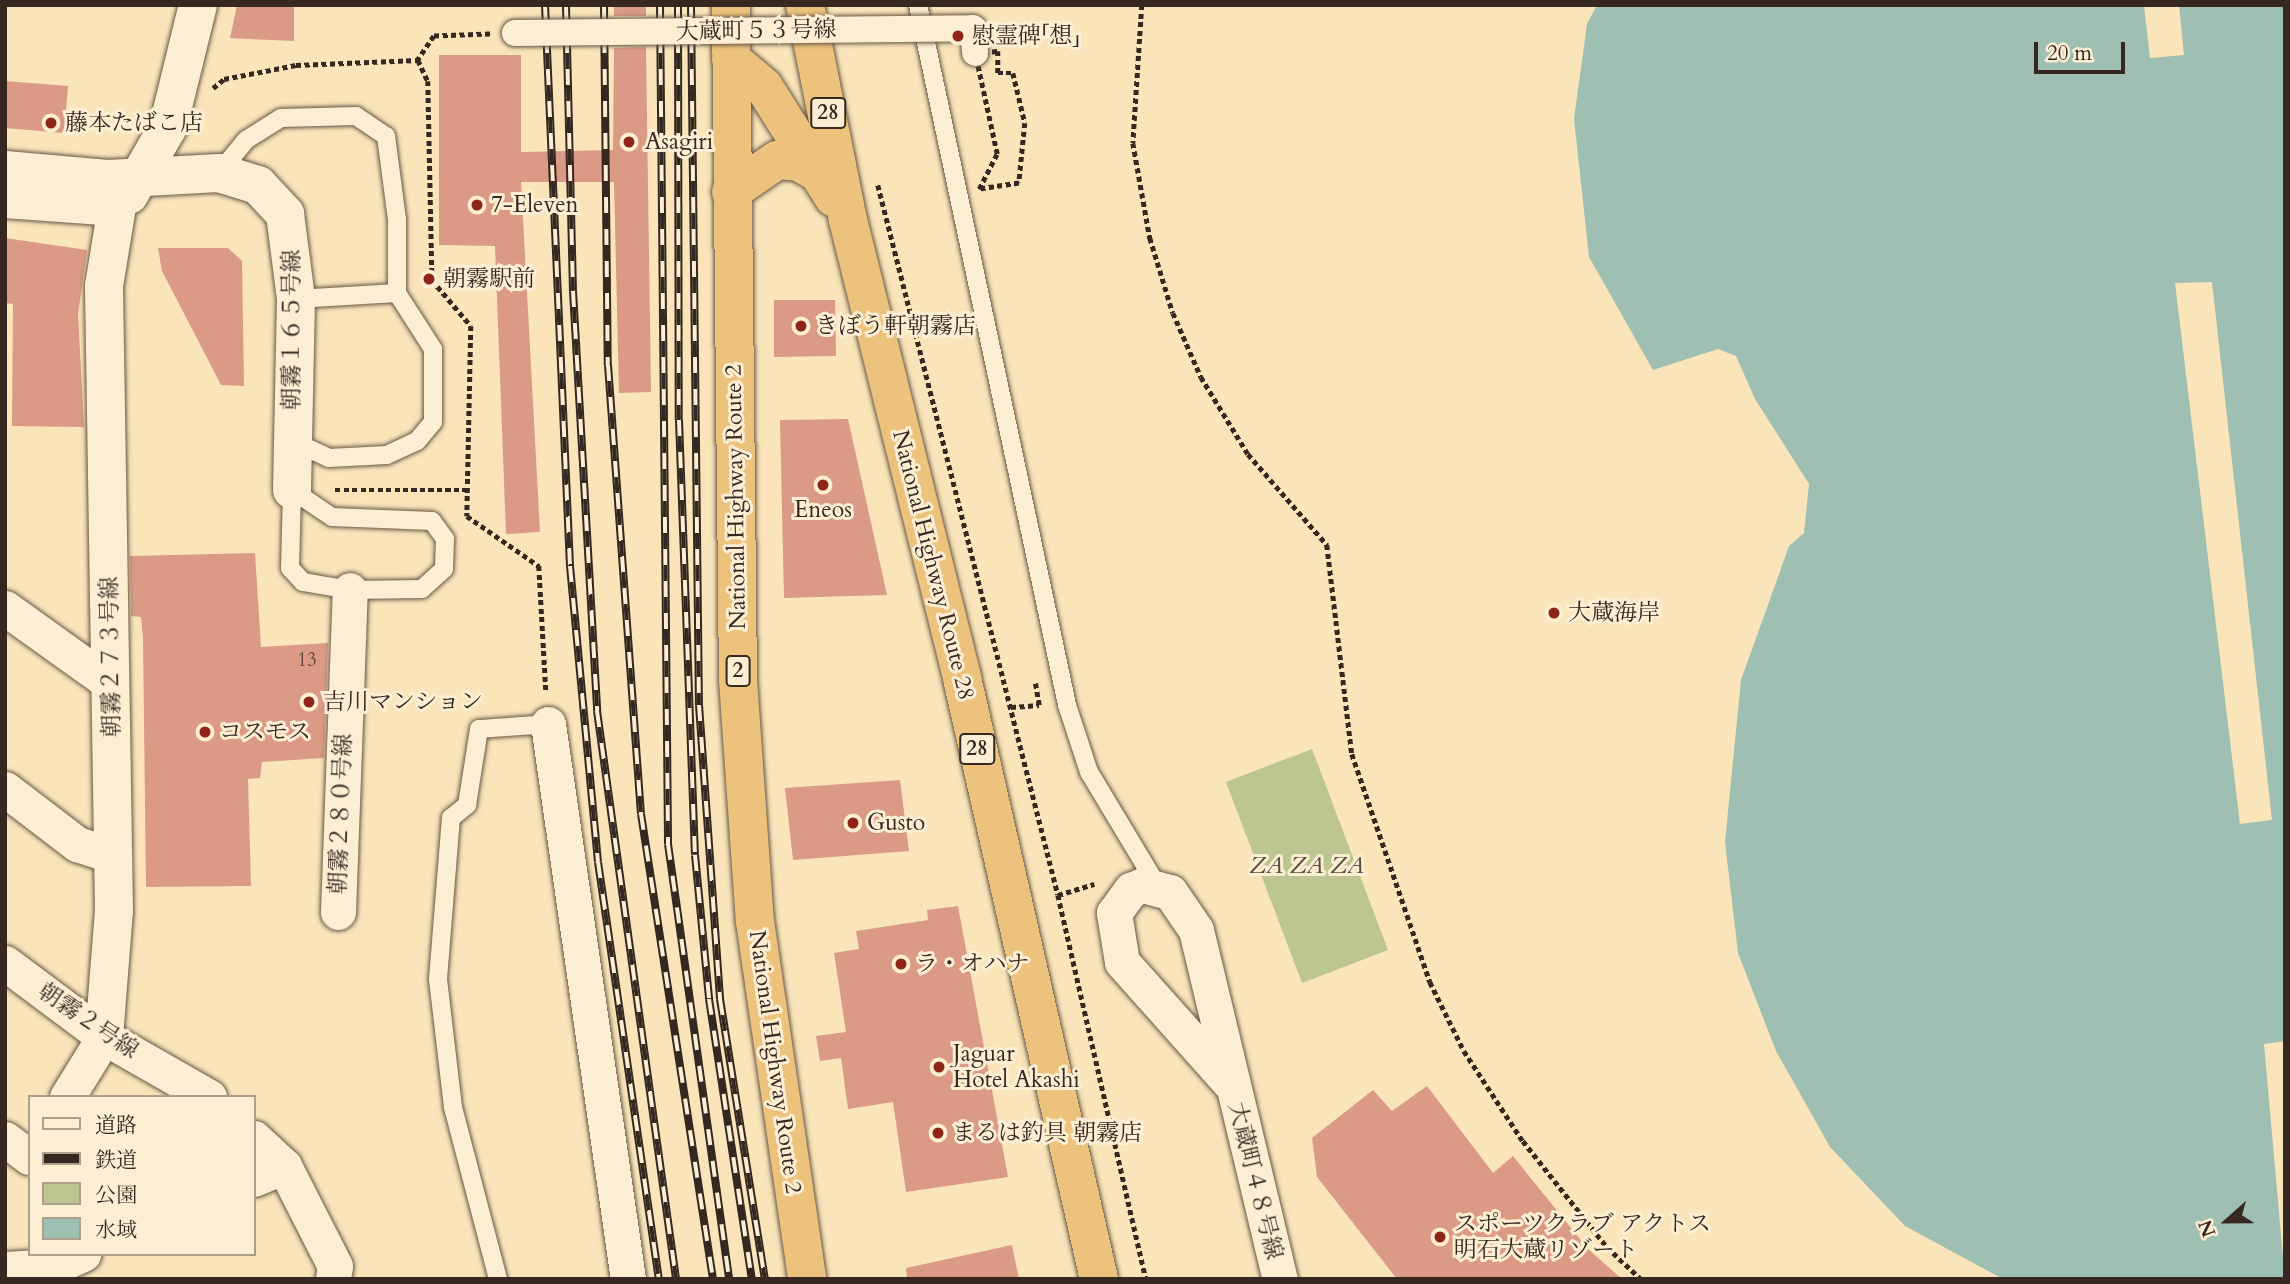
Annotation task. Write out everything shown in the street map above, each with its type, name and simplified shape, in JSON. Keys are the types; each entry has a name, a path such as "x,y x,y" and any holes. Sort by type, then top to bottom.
{"highway":[{"name":"National Highway Route 2","path":"731,5 731,192 744,775 755,922 807,1279"},
{"name":"National Highway Route 28","path":"806,5 848,220 962,678 1099,1279"},
{"name":"National Highway Route 28","path":"731,59 764,87 848,220"},
{"path":"731,192 777,160 820,174"}],"street":[{"path":"5,199 117,207 144,178 168,127 198,5"},
{"name":"大蔵町５３号線","path":"508,33 973,29 975,53"},
{"name":"朝霧１６５号線","path":"5,170 144,178 219,173 258,185 285,214 296,299 292,490"},
{"name":"朝霧２７３号線","path":"68,1095 104,1037 114,856 104,286 117,207"},
{"name":"朝霧２８０号線","path":"338,912 350,590"},
{"path":"5,608 111,684"},
{"path":"548,724 628,1279"},
{"path":"5,789 77,844 114,856"},
{"name":"大蔵町４８号線","path":"1230,1082 1122,962 1114,913 1121,897 1143,886 1170,891 1196,930 1230,1054 1230,1082 1280,1279"},
{"name":"朝霧２号線","path":"5,963 104,1037 206,1095"},
{"path":"5,1139 28,1156"},
{"path":"256,1143 269,1173 335,1266 333,1279"},
{"path":"5,1174 28,1158"},
{"path":"5,1269 56,1266 78,1256"}],"lane":[{"path":"918,5 1067,705 1089,772 1158,887"},
{"path":"219,173 246,140 281,118 356,116 386,136 397,219 397,293 433,349 433,422 417,441 387,455 329,458 293,441"},
{"path":"296,299 397,293"},
{"path":"292,490 332,517 432,521 445,539 444,569 422,589 350,590 303,582 290,568 292,490"},
{"path":"498,1279 453,1107 438,979 451,818 467,805 479,729 548,724"}],"path":[{"path":"1142,5 1133,143 1150,237 1173,313 1201,377 1248,454 1327,545 1352,754 1425,969 1464,1051 1523,1141 1607,1247 1641,1279"},
{"path":"418,60 434,36 508,33"},
{"path":"975,53 997,154 979,189 1020,183 1026,123 1013,72 998,72"},
{"path":"168,127 224,79 296,65 418,60"},
{"path":"418,60 428,81 432,280 471,326 467,516 539,566 548,724"},
{"path":"874,173 1058,895 1146,1279"},
{"path":"292,490 467,490"}],"green space":[{"name":"ZA ZA ZA","path":"1312,749 1388,950 1302,983 1226,782"}],"water":[{"path":"1597,5 2144,5 2150,58 2184,55 2179,5 2285,5 2285,1041 2264,1044 2285,1279 2003,1279 1905,1226 1830,1147 1776,1051 1738,953 1725,842 1741,680 1789,546 1804,533 1809,484 1755,399 1736,356 1718,349 1653,370 1589,257 1574,119 1587,24","holes":["2212,282 2272,820 2240,824 2175,283"]}],"building":[{"path":"237,5 294,5 294,41 230,38"},
{"path":"614,5 646,5 646,16 614,16"},
{"path":"646,47 651,392 619,393 614,182 521,182 540,532 506,534 495,246 439,245 439,55 521,55 521,152 613,150 614,48"},
{"path":"5,81 68,86 64,133 5,128"},
{"path":"5,238 87,250 78,314 84,427 12,426 13,304 5,303"},
{"path":"158,248 228,248 242,261 244,386 221,385 162,271"},
{"path":"774,300 835,300 836,356 774,357"},
{"name":"Eneos","path":"848,419 887,595 784,598 780,420"},
{"path":"255,553 261,647 328,643 324,758 262,762 260,778 248,779 251,886 146,887 143,638 141,617 131,616 130,556"},
{"path":"900,780 909,851 793,860 785,788"},
{"path":"958,906 1008,1177 906,1192 893,1102 848,1109 841,1058 820,1061 816,1036 846,1032 834,953 859,949 856,931 928,920 927,910"},
{"path":"1427,1086 1493,1173 1513,1156 1588,1249 1622,1279 1397,1279 1317,1177 1312,1138 1373,1090 1392,1111"},
{"path":"1012,1245 1019,1279 907,1279 906,1268"}],"railway":[{"path":"545,5 570,566 598,862 659,1279"},
{"path":"566,5 573,291 597,711 676,1279"},
{"path":"604,5 608,365 641,814 713,1279"},
{"path":"660,5 668,844 729,1279"},
{"path":"678,5 679,420 695,855 709,999 752,1279"},
{"path":"691,5 699,705 720,999 765,1279"}],"place":[{"name":"慰霊碑「想」","path":"958,36"},
{"name":"藤本たばこ店","path":"51,123"},
{"name":"Asagiri","path":"629,142"},
{"name":"7-Eleven","path":"477,205"},
{"name":"朝霧駅前","path":"429,279"},
{"name":"きぼう軒朝霧店","path":"801,326"},
{"name":"Eneos","path":"823,485"},
{"name":"大蔵海岸","path":"1554,613"},
{"name":"吉川マンション","path":"309,702"},
{"name":"コスモス","path":"205,732"},
{"name":"Gusto","path":"853,823"},
{"name":"ラ・オハナ","path":"901,964"},
{"name":"Jaguar Hotel Akashi","path":"939,1067"},
{"name":"まるは釣具 朝霧店","path":"938,1133"},
{"name":"スポーツクラブ アクトス 明石大蔵リゾート","path":"1440,1237"}]}
